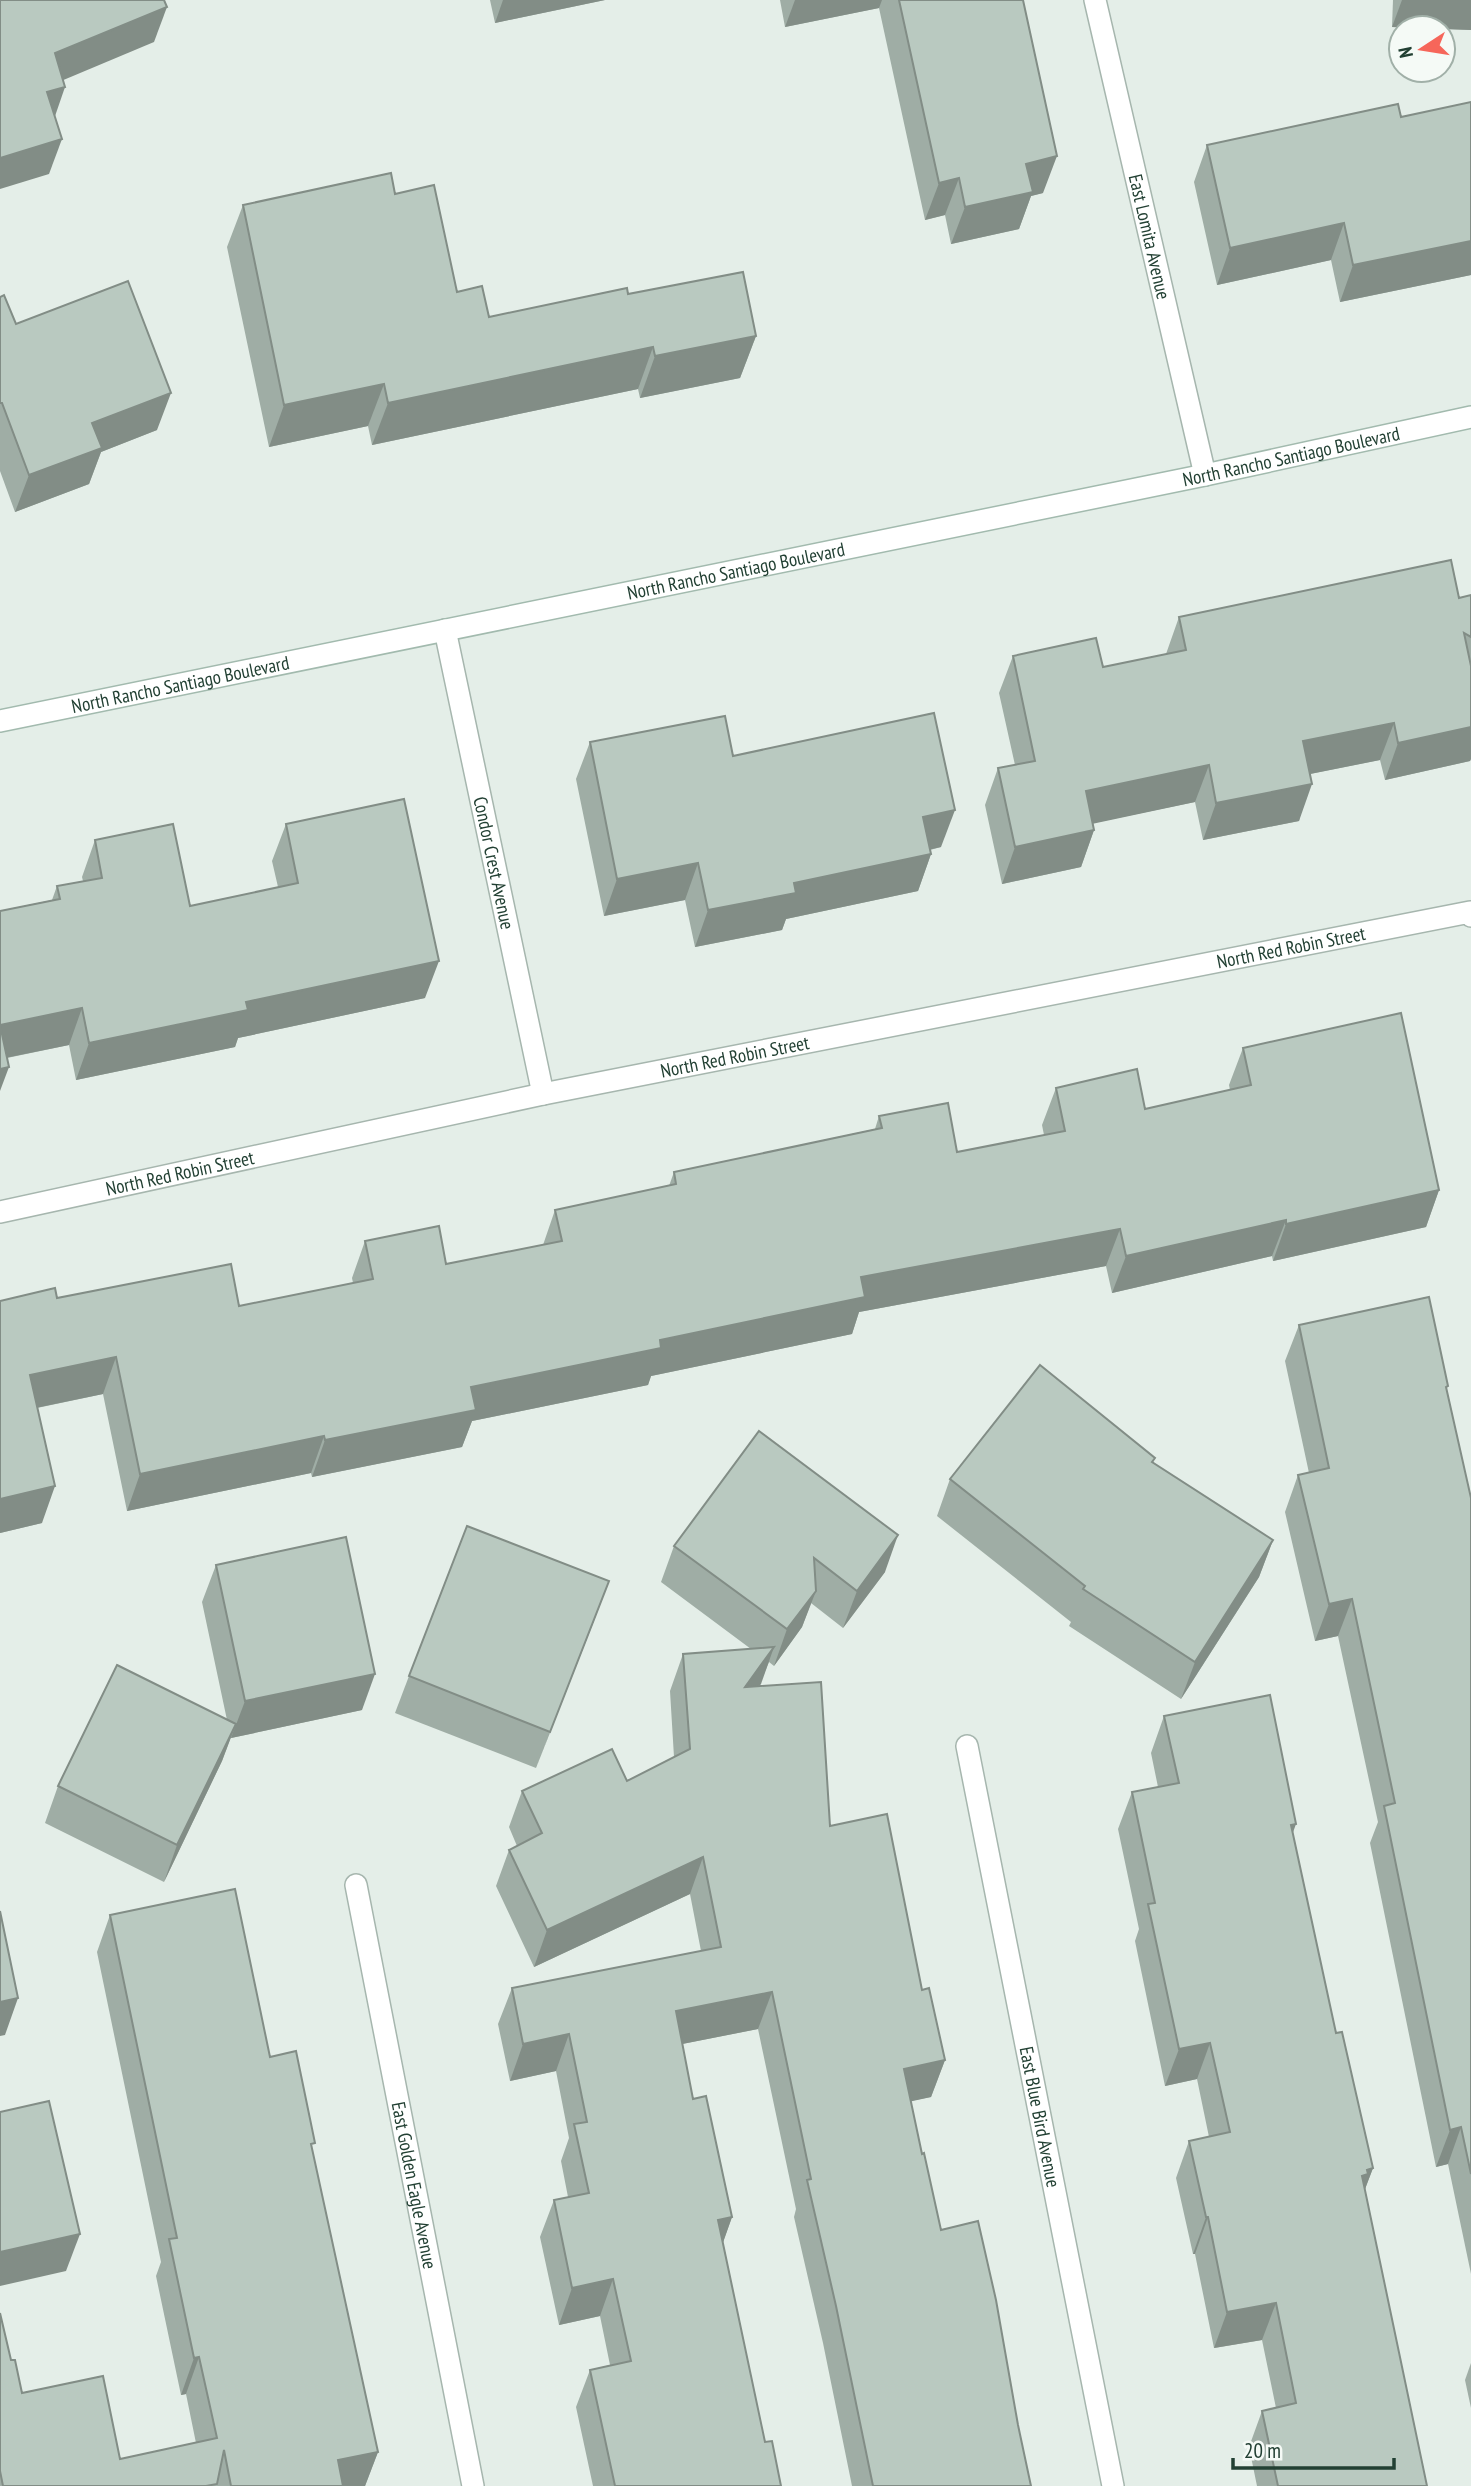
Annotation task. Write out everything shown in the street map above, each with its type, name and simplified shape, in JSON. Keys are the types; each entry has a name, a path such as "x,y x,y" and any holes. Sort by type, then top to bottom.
{"street":[{"name":"East Lomita Avenue","path":"1095,0 1205,475"},
{"name":"North Rancho Santiago Boulevard","path":"0,721 1205,475 1471,417"},
{"name":"Condor Crest Avenue","path":"446,631 543,1094"},
{"name":"North Red Robin Street","path":"0,1212 543,1094 1471,914"},
{"name":"East Blue Bird Avenue","path":"967,1746 1113,2486"},
{"name":"East Golden Eagle Avenue","path":"356,1885 473,2486"}],"building":[{"path":"0,0 164,0 167,7 55,53 65,87 47,92 62,139 0,158"},
{"path":"899,0 1023,0 1057,156 1026,164 1033,192 965,207 959,178 939,183"},
{"path":"1471,102 1471,241 1353,265 1344,223 1230,248 1207,145 1398,104 1401,117"},
{"path":"391,173 395,194 434,185 457,292 482,286 489,317 627,288 628,294 743,272 756,336 655,356 653,347 388,403 384,384 284,405 243,205"},
{"path":"128,281 171,393 92,423 102,448 29,475 0,403 0,297 4,295 16,324"},
{"path":"1451,560 1459,598 1471,595 1471,637 1464,633 1471,666 1471,727 1398,743 1394,723 1303,741 1312,784 1216,803 1209,765 1086,791 1094,830 1015,847 998,768 1035,761 1013,656 1096,638 1103,667 1186,650 1179,617"},
{"path":"934,713 955,810 923,817 931,854 794,883 796,893 708,910 698,863 617,879 590,742 725,716 733,756"},
{"path":"404,799 439,961 246,1002 248,1010 89,1043 82,1008 0,1025 0,911 60,899 57,886 102,878 95,840 173,824 190,906 298,883 286,824"},
{"path":"1401,1013 1439,1190 1286,1224 1286,1220 1126,1256 1120,1229 861,1277 865,1297 660,1340 661,1348 471,1387 476,1410 325,1440 324,1436 140,1474 116,1357 30,1375 55,1486 0,1499 0,1301 55,1288 57,1298 231,1264 239,1306 373,1279 365,1241 439,1226 446,1264 562,1241 555,1210 676,1184 674,1172 882,1128 879,1116 948,1103 957,1152 1065,1131 1056,1088 1137,1069 1145,1109 1251,1085 1243,1048"},
{"path":"0,1025 9,1067 0,1069"},
{"path":"1429,1297 1471,1498 1471,2174 1461,2127 1450,2130 1384,1806 1395,1803 1352,1599 1329,1604 1298,1475 1329,1468 1299,1325"},
{"path":"1040,1365 1155,1458 1152,1462 1273,1540 1195,1662 1083,1589 1085,1586 950,1479"},
{"path":"759,1431 898,1535 857,1591 814,1558 816,1591 787,1629 674,1546"},
{"path":"467,1526 609,1581 550,1732 409,1676"},
{"path":"346,1537 375,1674 245,1701 216,1565"},
{"path":"774,1647 745,1687 821,1682 830,1826 887,1814 922,1990 929,1988 945,2060 904,2069 922,2154 924,2153 941,2230 978,2221 996,2300 1031,2486 873,2486 807,2180 811,2179 772,1992 676,2011 693,2099 706,2096 732,2217 718,2220 765,2442 772,2441 781,2486 615,2486 590,2370 631,2361 613,2279 572,2288 554,2200 589,2193 574,2124 587,2122 569,2034 523,2044 512,1988 721,1947 703,1857 547,1930 509,1850 542,1833 522,1791 612,1749 627,1781 690,1749 683,1654"},
{"path":"117,1665 236,1724 177,1845 58,1786"},
{"path":"1270,1695 1296,1824 1291,1825 1336,2033 1342,2032 1373,2168 1362,2176 1427,2486 1278,2486 1262,2411 1296,2403 1276,2303 1227,2312 1189,2141 1230,2132 1210,2043 1179,2049 1148,1904 1155,1903 1132,1792 1179,1783 1164,1716"},
{"path":"235,1889 270,2057 296,2051 315,2143 311,2144 378,2452 338,2460 343,2486 231,2486 224,2450 217,2484 206,2486 3,2486 0,2471 0,2313 22,2393 103,2376 120,2459 217,2438 199,2357 194,2358 169,2239 177,2238 110,1915"},
{"path":"0,1911 18,1998 0,2002"},
{"path":"49,2101 80,2234 0,2252 0,2112"}]}
